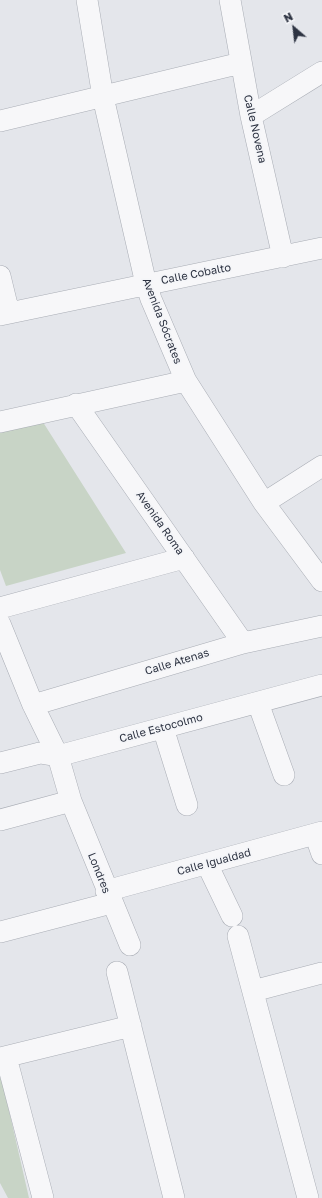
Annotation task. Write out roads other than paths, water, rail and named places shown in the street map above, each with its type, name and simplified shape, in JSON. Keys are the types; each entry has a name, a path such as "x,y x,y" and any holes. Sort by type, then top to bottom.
{"street":[{"name":"Avenida Sócrates","path":"87,0 103,97 146,284 186,381 264,502 322,581"},
{"name":"Calle Novena","path":"230,0 240,63 283,257"},
{"path":"0,121 240,63"},
{"path":"251,116 322,72"},
{"name":"Calle Cobalto","path":"4,314 322,248"},
{"path":"0,276 4,314"},
{"path":"0,422 76,404 186,381"},
{"name":"Avenida Roma","path":"76,404 243,643"},
{"path":"264,502 322,466"},
{"path":"0,608 184,558"},
{"name":"Londres","path":"0,624 33,705 58,756 71,801 109,897 130,944"},
{"name":"Calle Atenas","path":"33,705 243,643 322,626"},
{"name":"Calle Estocolmo","path":"0,763 40,753 58,756 322,685"},
{"path":"258,702 284,774"},
{"path":"163,728 187,805"},
{"path":"0,820 71,801"},
{"path":"318,833 322,854"},
{"name":"Calle Igualdad","path":"0,932 207,864 318,833"},
{"path":"207,864 232,916"},
{"path":"238,936 308,1198"},
{"path":"117,972 174,1198"},
{"path":"253,991 322,973"},
{"path":"43,1198 3,1057 131,1026"}]}
